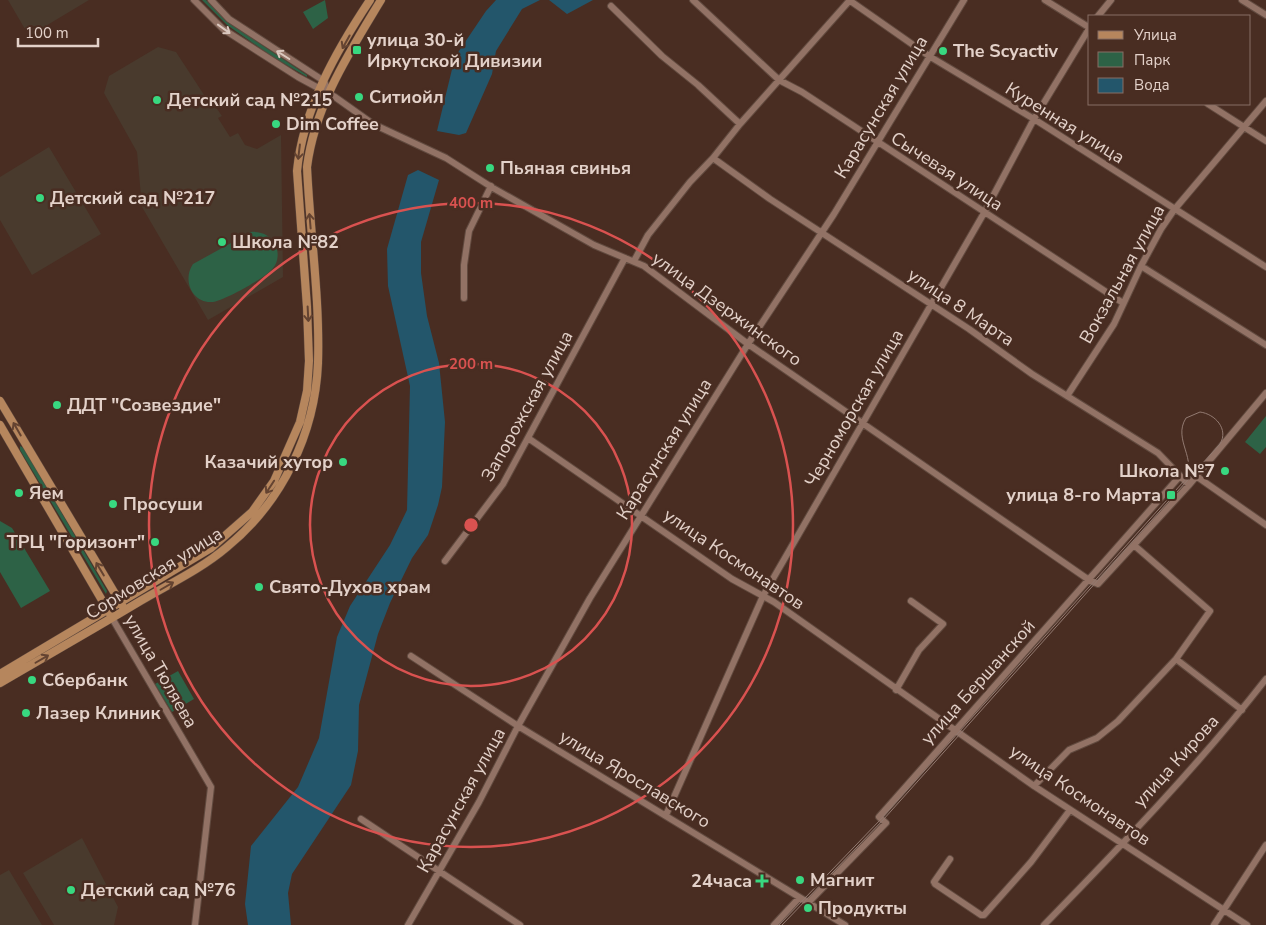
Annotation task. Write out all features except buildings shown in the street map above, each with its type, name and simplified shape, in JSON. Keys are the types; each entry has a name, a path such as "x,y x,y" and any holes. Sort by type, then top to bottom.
{"main road":[{"name":"Сормовская улица","path":"0,674 211,548 252,512 274,481 291,447 300,422 307,391 309,367 307,307 297,171 304,127 324,81 370,0"},
{"name":"Сормовская улица","path":"0,683 125,611 226,549 255,522 270,503 300,448 308,422 317,367 316,287 307,167 315,123 329,93 381,0"},
{"path":"309,367 317,367"},
{"name":"улица Тюляева","path":"0,401 125,611"},
{"name":"улица Тюляева","path":"0,425 112,618"}],"street":[{"path":"194,0 223,29 320,90 329,93"},
{"path":"211,0 229,19 324,81 329,93"},
{"name":"Сычевая улица","path":"693,0 779,80 802,92 876,143 1122,303"},
{"name":"Карасунская улица","path":"408,925 492,778 518,726 590,598 640,514 822,231 964,0"},
{"path":"1045,0 1088,26"},
{"path":"1099,15 1111,0"},
{"path":"1242,0 1266,15"},
{"path":"634,261 648,235 690,182 713,158 740,124 847,1"},
{"name":"Куренная улица","path":"847,1 929,56 1034,119 1266,267"},
{"path":"611,6 662,56 698,85 740,124"},
{"name":"Черноморская улица","path":"666,815 763,596 984,213 1034,119 1088,29"},
{"name":"улица Дзержинского","path":"329,93 373,124 446,158 594,245 634,261 748,344 1088,580"},
{"name":"Вокзальная улица","path":"1067,396 1114,324 1122,303 1160,229 1266,101"},
{"path":"1210,105 1266,141"},
{"name":"улица 8 Марта","path":"713,158 770,199 822,231 1067,396 1158,453 1189,485"},
{"path":"464,298 464,265 469,231 491,186"},
{"name":"Запорожская улица","path":"445,561 503,484 625,258"},
{"path":"1141,266 1266,346"},
{"path":"1088,580 1098,584 1135,546 1265,395"},
{"name":"улица Космонавтов","path":"528,438 732,579 774,602 1034,786 1247,925"},
{"name":"улица Бершанской","path":"808,903 886,823 879,817 1180,476"},
{"path":"1196,476 1266,525"},
{"path":"1034,786 1070,750 1097,738 1118,721 1176,659 1210,611 1135,546"},
{"path":"896,690 919,650 943,624 911,601"},
{"name":"улица Тюляева","path":"112,618 211,787 195,925"},
{"name":"улица Ярославского","path":"410,656 518,726 845,925"},
{"path":"1176,659 1242,710"},
{"name":"улица Кирова","path":"1044,925 1123,843 1242,710 1266,679"},
{"path":"950,859 934,882 935,884 980,915 984,914 1030,862 1070,810"},
{"path":"361,819 520,925"},
{"path":"1214,925 1223,908 1266,845"},
{"path":"774,925 800,898"}],"shaded area":[{"path":"8,0 89,0 29,36"},
{"name":"Школа №82","path":"158,47 176,52 212,107 215,106 222,116 218,118 230,137 238,133 245,145 257,149 281,135 283,277 208,320 142,207 137,152 104,93 109,76"},
{"name":"Детский сад №217","path":"49,147 101,234 32,275 0,220 0,177"},
{"name":"Детский сад №76","path":"82,838 118,907 114,925 54,925 23,873"},
{"path":"9,870 42,925 0,925 0,875"}],"green space":[{"path":"202,0 206,0 229,23 307,75 307,77 273,57 227,25"},
{"path":"325,0 328,18 313,29 303,12"},
{"path":"251,232 259,232 266,235 274,242 278,255 273,268 254,282 218,301 206,302 199,299 191,290 189,284 190,270 193,264"},
{"path":"1266,416 1266,447 1260,454 1245,442"},
{"path":"20,446 24,448 107,591 106,594 20,450"},
{"path":"0,521 12,528 50,591 21,608 0,572"},
{"path":"178,671 194,699 172,712 155,684"}],"water":[{"path":"496,0 540,0 522,9 496,51 492,74 466,133 459,135 437,131 455,57 486,11"},
{"path":"549,0 593,0 567,14"},
{"path":"418,170 439,180 421,242 421,273 427,316 439,363 445,422 442,487 438,505 428,535 412,558 390,603 378,634 359,705 358,751 351,785 292,874 288,893 291,925 248,925 245,904 251,846 298,787 319,738 337,637 350,606 390,545 407,510 410,386 388,286 387,249 408,175"}],"tram line":[{"path":"779,925 881,819 1184,481 1189,465 1182,434 1186,418 1200,412 1206,413 1215,419 1222,428 1223,433 1220,444 883,820 782,925"}],"place":[{"name":"улица 30-й Иркутской Дивизии","path":"357,50"},
{"name":"The Scyactiv","path":"943,51"},
{"name":"Ситиойл","path":"359,97"},
{"name":"Детский сад №215","path":"157,100"},
{"name":"Dim Coffee","path":"276,124"},
{"name":"Пьяная свинья","path":"490,168"},
{"name":"Детский сад №217","path":"40,198"},
{"name":"Школа №82","path":"222,242"},
{"name":"ДДТ \"Созвездие\"","path":"57,405"},
{"name":"Казачий хутор","path":"343,462"},
{"name":"Школа №7","path":"1225,471"},
{"name":"Яем","path":"19,493"},
{"name":"улица 8-го Марта","path":"1171,495"},
{"name":"Просуши","path":"113,504"},
{"name":"ТРЦ \"Горизонт\"","path":"155,542"},
{"name":"Свято-Духов храм","path":"259,587"},
{"name":"Сбербанк","path":"32,680"},
{"name":"Лазер Клиник","path":"26,713"},
{"name":"Магнит","path":"800,880"},
{"name":"24часа","path":"762,881"},
{"name":"Детский сад №76","path":"71,890"},
{"name":"Продукты","path":"808,908"}]}
